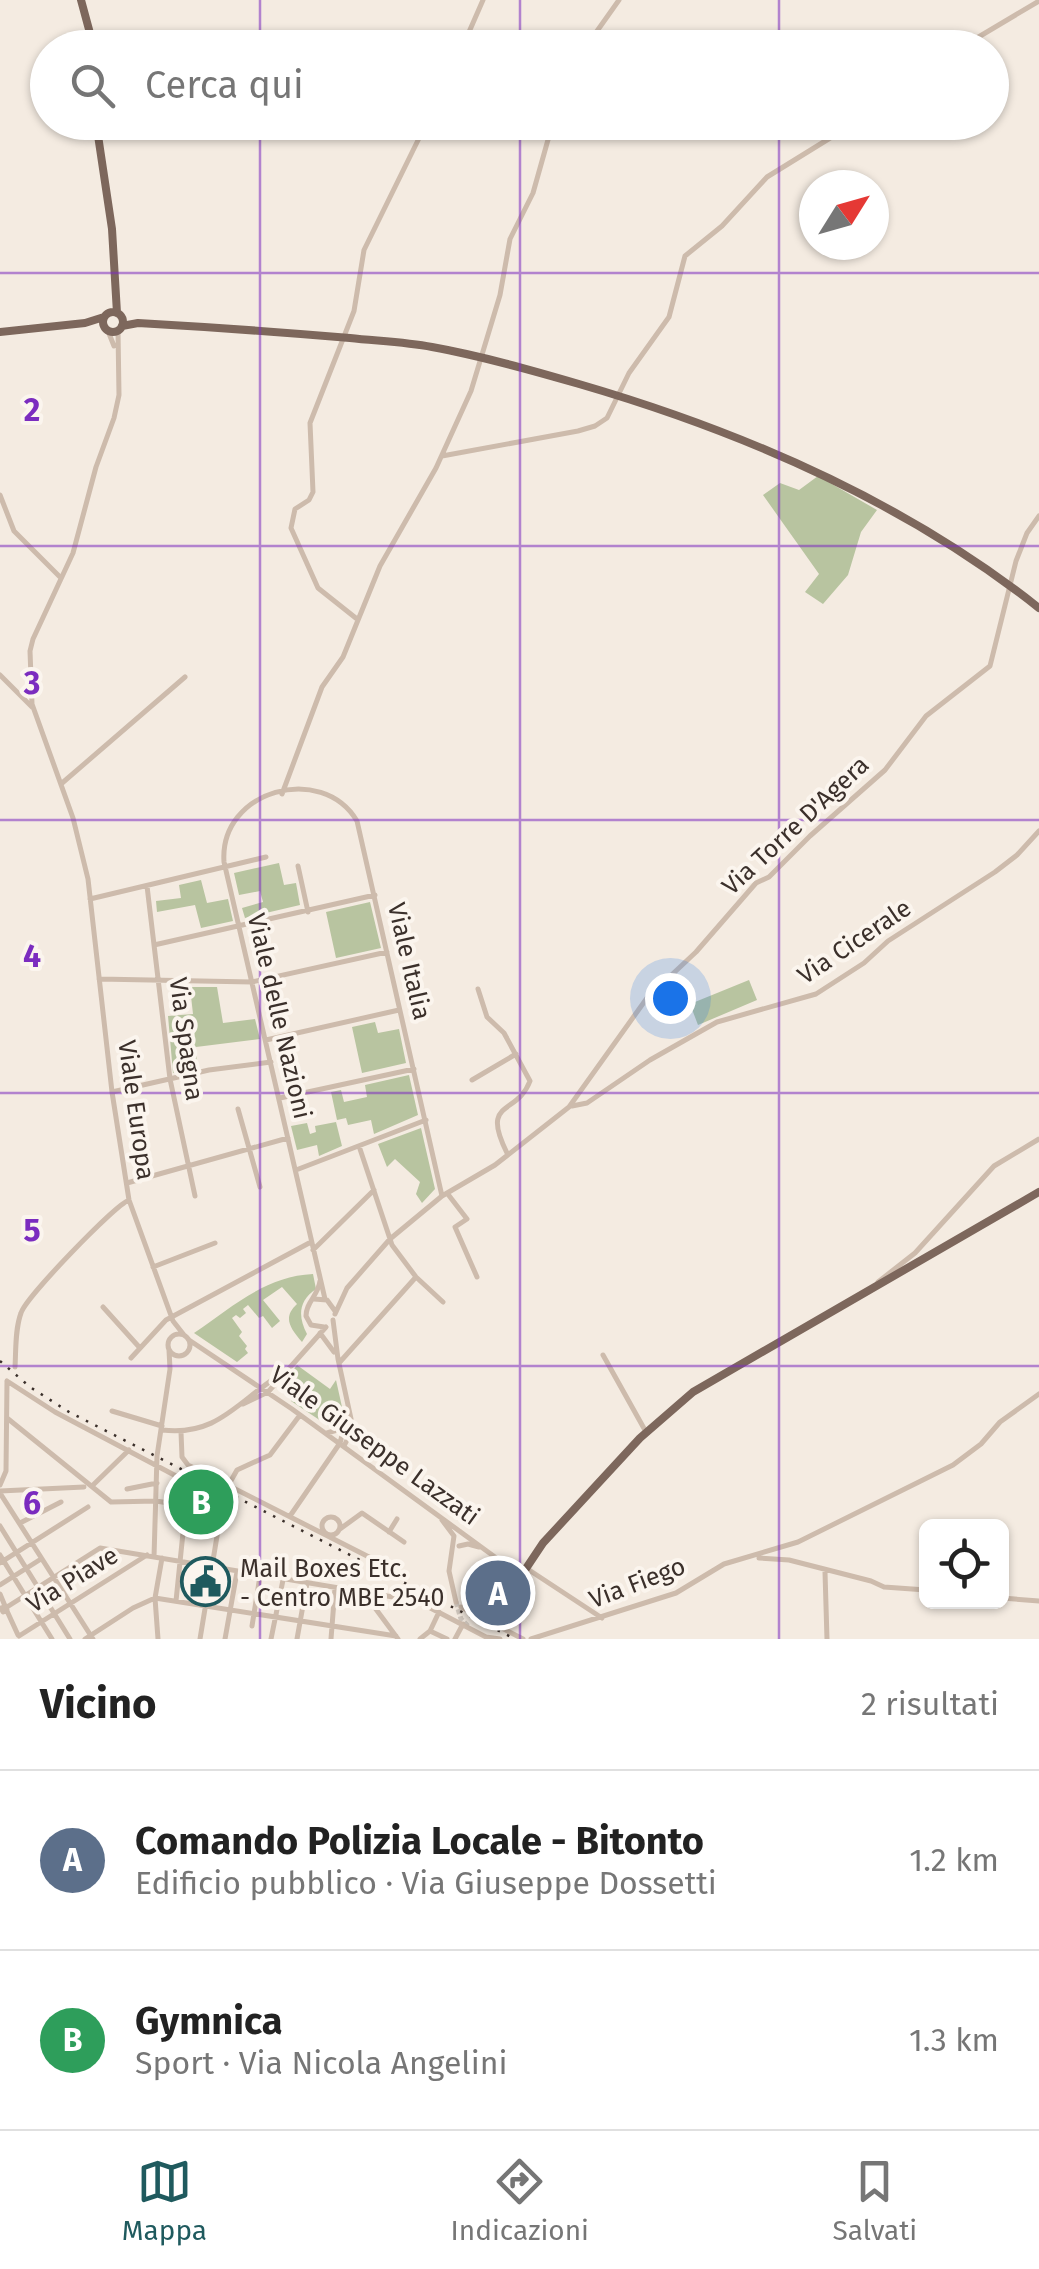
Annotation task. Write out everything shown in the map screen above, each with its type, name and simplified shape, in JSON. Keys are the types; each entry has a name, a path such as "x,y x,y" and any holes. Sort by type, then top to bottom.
{"main road":[{"path":"81,0 89,30"},
{"path":"99,140 112,230 113,322"},
{"path":"0,332 86,323 138,323 429,346 483,358 708,424 792,459 944,542 1039,608"},
{"path":"524,1572 547,1539 646,1432 700,1387 1039,1192"}],"street":[{"path":"470,30 483,0"},
{"path":"598,30 619,0"},
{"path":"990,30 1039,1"},
{"path":"357,619 318,588 291,528 295,509 310,500 313,492 310,423 354,311 364,250 418,140"},
{"path":"282,794 322,687 343,657 380,566 441,456 483,358 510,239 533,193 548,140"},
{"path":"441,456 595,426 607,418 630,374 669,318 685,256 722,226 767,177 827,140"},
{"path":"34,710 30,651 73,552 117,406 113,322"},
{"path":"0,494 14,532 62,578"},
{"name":"Via Torre D'Agera","path":"347,1288 390,1240 445,1195 492,1167 569,1107 647,998 696,952 744,895 770,877 885,770 926,716 990,666 1009,585 1027,533 1039,516"},
{"path":"0,675 34,710"},
{"path":"61,784 185,677"},
{"name":"Viale Europa","path":"34,710 76,829 90,898 112,1092 129,1200 172,1319 186,1337"},
{"name":"Viale Italia","path":"282,794 318,790 334,796 348,808 359,827 445,1195 467,1219 455,1228 477,1276"},
{"name":"Viale delle Nazioni","path":"282,794 259,799 237,814 224,842 226,867 326,1299"},
{"name":"Via Cicerale","path":"569,1107 587,1103 650,1060 717,1022 816,994 864,964 888,941 995,872 1039,831"},
{"path":"90,898 266,857"},
{"path":"298,866 308,912"},
{"name":"Via Spagna","path":"147,886 170,1080 196,1196"},
{"path":"154,945 375,895"},
{"path":"99,979 252,982 388,952"},
{"path":"478,988 488,1016 504,1033 530,1085 497,1120 498,1135 507,1153"},
{"path":"266,1040 401,1010"},
{"path":"472,1080 516,1054"},
{"path":"112,1092 271,1062"},
{"path":"279,1098 414,1068"},
{"path":"238,1110 260,1188"},
{"path":"296,1170 426,1120"},
{"path":"126,1183 288,1138"},
{"path":"874,1288 915,1253 994,1166 1039,1139"},
{"path":"360,1146 395,1251 442,1302"},
{"path":"131,1358 172,1319 312,1246 374,1190"},
{"path":"16,1368 24,1307 122,1202 129,1200"},
{"path":"153,1266 214,1243"},
{"path":"338,1361 416,1277"},
{"name":"Viale delle Nazioni","path":"314,1299 320,1278"},
{"path":"306,1345 310,1335 307,1306 314,1299 326,1299 347,1288"},
{"path":"240,1404 256,1401 268,1392 334,1317 347,1288"},
{"path":"290,1516 353,1428 338,1361 334,1317 326,1299"},
{"path":"103,1306 140,1348"},
{"path":"150,1556 172,1319"},
{"path":"309,1323 331,1344 338,1361"},
{"path":"309,1323 326,1327"},
{"path":"169,1340 174,1335 186,1337 185,1354 170,1369"},
{"name":"Viale Giuseppe Lazzati","path":"186,1337 486,1550 602,1618"},
{"path":"169,1350 185,1354 204,1349"},
{"path":"604,1355 646,1432"},
{"path":"112,1410 181,1432 210,1425 283,1373"},
{"path":"0,1387 7,1381"},
{"path":"7,1381 6,1471 0,1489 90,1638 155,1598 332,1627 361,1636 395,1638"},
{"path":"7,1381 54,1412 188,1484 206,1506"},
{"name":"Via Fiego","path":"531,1639 688,1589 718,1567 798,1542 953,1465 981,1444 1000,1422 1039,1394"},
{"path":"342,1445 348,1410"},
{"path":"228,1486 240,1468 270,1455 300,1415"},
{"path":"7,1418 111,1502 156,1501 206,1506 221,1513 200,1639"},
{"path":"326,1433 344,1428"},
{"path":"181,1432 182,1457 188,1466 369,1557"},
{"path":"92,1486 130,1450"},
{"path":"127,1488 157,1483"},
{"path":"176,1601 188,1484"},
{"path":"0,1489 84,1487"},
{"path":"19,1524 62,1502"},
{"path":"52,1639 1,1559 88,1507"},
{"path":"433,1511 454,1536 450,1571 458,1604 523,1639"},
{"path":"327,1535 334,1535 362,1513 404,1542"},
{"path":"327,1535 322,1527 328,1517 336,1519 340,1530"},
{"path":"389,1532 398,1519"},
{"path":"0,1526 70,1639"},
{"path":"452,1555 465,1534"},
{"path":"452,1555 465,1534"},
{"path":"459,1546 468,1544 486,1550"},
{"path":"4,1609 100,1548 417,1601 487,1638 493,1635 500,1639"},
{"name":"Via Piave","path":"19,1638 150,1556"},
{"path":"754,1557 788,1560 884,1587 919,1590"},
{"path":"0,1584 42,1558"},
{"path":"158,1639 155,1598 162,1558"},
{"path":"825,1571 827,1639"},
{"path":"225,1639 237,1572"},
{"path":"498,1624 524,1572"},
{"path":"252,1626 260,1576"},
{"path":"271,1639 284,1580"},
{"path":"297,1639 307,1584"},
{"path":"331,1639 335,1588"},
{"path":"364,1592 395,1638"},
{"path":"0,1594 19,1638"},
{"path":"1009,1598 1039,1600"},
{"path":"420,1639 430,1631 440,1612"},
{"path":"455,1639 462,1624"},
{"path":"469,1639 474,1630"},
{"path":"430,1631 447,1639"}],"green space":[{"path":"818,476 877,510 861,532 848,575 823,604 805,592 819,574 763,495 780,483 799,490"},
{"path":"279,863 284,885 296,883 300,905 245,918 242,908 263,902 260,891 239,895 234,873"},
{"path":"201,880 207,903 228,899 233,921 201,928 195,905 157,912 156,901 181,898 179,885"},
{"path":"370,902 381,948 336,958 326,912"},
{"path":"749,980 757,1000 698,1025 690,1004"},
{"path":"190,987 217,987 223,1023 255,1019 260,1039 196,1047 197,1067 173,1073 168,1016 193,1014"},
{"path":"375,1022 378,1033 399,1029 406,1063 362,1073 352,1027"},
{"path":"409,1075 418,1115 374,1134 371,1120 348,1125 346,1118 337,1120 331,1092 341,1090 344,1102 367,1097 365,1085"},
{"path":"336,1122 342,1146 319,1156 317,1145 297,1150 291,1126 307,1123 310,1134 316,1132 315,1126"},
{"path":"421,1128 435,1189 422,1203 416,1194 420,1182 395,1159 387,1167 378,1144"},
{"path":"313,1274 316,1289 301,1310 307,1334 302,1342 289,1322 297,1304 282,1287 263,1300 280,1321 272,1328 248,1305 240,1318 232,1318 242,1332 239,1336 248,1353 237,1362 194,1333 265,1287"},
{"path":"297,1365 330,1389 336,1380 344,1416 339,1426 330,1427 291,1401 299,1390 286,1380"}],"tunnel":[{"path":"456,1602 461,1619 468,1626"}],"railway":[{"path":"0,1361 30,1387 69,1412 515,1639"}],"place":[{"name":"Gymnica","path":"201,1502"},
{"name":"Mail Boxes Etc. - Centro MBE 2540","path":"205,1582"},
{"name":"Comando Polizia Locale - Bitonto","path":"498,1593"}]}
